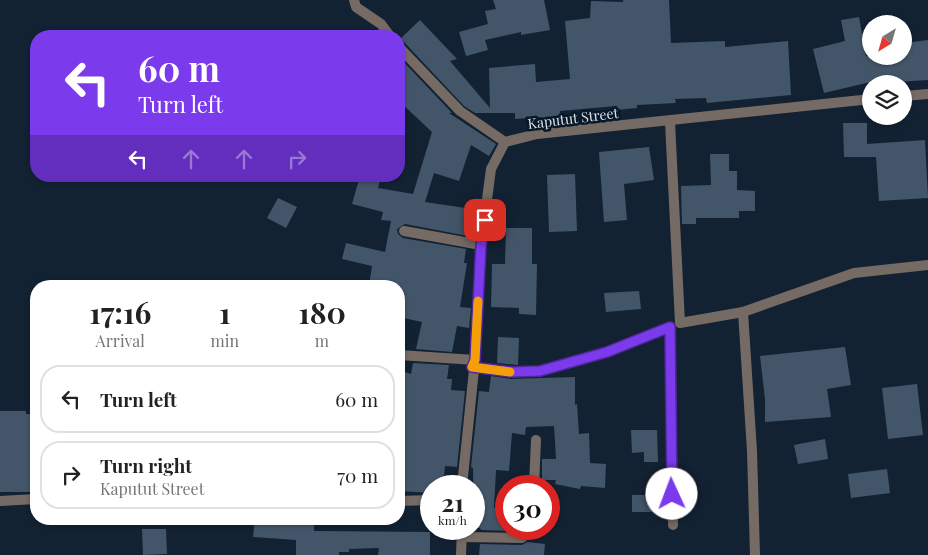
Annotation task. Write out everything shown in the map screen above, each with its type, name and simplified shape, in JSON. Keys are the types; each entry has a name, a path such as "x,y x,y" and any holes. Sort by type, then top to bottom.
{"street":[{"path":"354,0 356,7 381,24 386,30"},
{"path":"405,53 460,111 505,142 491,169 481,245 474,363 463,475"},
{"path":"912,95 928,94"},
{"name":"Kaputut Street","path":"505,142 538,134 670,122 862,99"},
{"path":"670,122 675,325 673,525"},
{"path":"404,231 481,245"},
{"path":"405,356 474,363 512,372 540,371 607,352 675,325 743,312 854,273 928,265"},
{"path":"743,312 752,451 755,555"},
{"path":"534,475 536,440"},
{"path":"0,500 30,499"},
{"path":"405,501 420,500"},
{"path":"460,555 461,540"}],"building":[{"path":"493,0 544,0 550,30 521,35 521,32 485,40 488,50 466,56 459,32 488,24 485,11 496,9"},
{"path":"623,0 669,0 671,43 725,41 725,47 788,41 791,95 707,103 706,98 675,99 676,103 637,105 637,108 616,110 616,106 560,111 561,123 542,124 542,117 515,119 515,113 475,113 464,106 405,43 405,34 420,20 457,59 450,61 490,108 489,68 535,64 536,82 570,79 565,21 590,18 591,1 623,2"},
{"path":"859,17 862,34 862,65 912,65 912,42 928,40 928,80 912,81 912,75 862,75 862,84 824,93 813,49 845,41 841,20"},
{"path":"405,63 452,113 449,113 496,144 489,156 471,145 459,181 434,173 425,202 472,209 468,236 405,224 397,229 398,234 403,238 466,249 464,263 467,263 460,307 471,308 469,328 457,326 452,352 416,349 422,322 405,318 405,280 370,280 372,266 342,259 346,243 385,252 391,221 381,220 383,212 352,204 358,182 380,182 378,188 413,194 432,132 405,107"},
{"path":"843,123 862,123 862,125 867,125 867,144 925,140 928,198 879,201 876,157 844,157"},
{"path":"649,147 654,180 624,184 627,220 604,222 599,152"},
{"path":"710,154 729,154 729,171 737,171 737,190 755,191 755,211 739,211 739,218 696,218 696,224 682,224 681,186 711,185"},
{"path":"575,174 577,231 549,232 547,175"},
{"path":"278,198 297,207 286,228 267,218"},
{"path":"506,228 532,228 532,264 537,264 536,315 519,314 519,308 491,307 492,264 505,264"},
{"path":"639,291 641,309 606,312 604,293"},
{"path":"498,337 519,338 518,365 497,363"},
{"path":"845,347 851,385 827,389 831,417 765,422 765,399 760,356"},
{"path":"413,363 449,365 447,379 452,379 451,390 465,391 457,467 445,466 444,475 420,475 420,492 405,491 405,372 411,374"},
{"path":"491,376 511,379 575,377 575,405 577,404 579,434 589,433 590,463 606,464 605,488 581,486 580,489 560,485 560,475 542,475 542,459 556,459 554,426 526,427 525,435 512,433 509,471 496,470 495,530 485,530 485,475 473,475 473,468 471,467 479,391 489,392"},
{"path":"917,384 923,435 888,439 882,388"},
{"path":"0,411 26,411 26,414 30,414 30,492 0,492"},
{"path":"631,430 657,430 658,462 644,462 644,452 632,453"},
{"path":"825,439 828,459 798,464 794,445"},
{"path":"887,469 890,493 851,498 848,474"},
{"path":"632,495 666,495 666,512 632,512"},
{"path":"254,525 314,525 314,531 420,532 420,540 430,540 430,555 378,555 379,548 349,549 349,552 339,552 339,555 296,555 296,540 253,537"},
{"path":"142,529 166,529 167,554 143,555"},
{"path":"527,542 545,544 544,555 479,555 480,544 522,545"}],"slow traffic":[{"path":"478,301 475,360 472,367 510,372"}],"route":[{"path":"485,220 481,245 475,360 472,367 512,372 540,371 564,366 607,352 670,327 672,494"}]}
